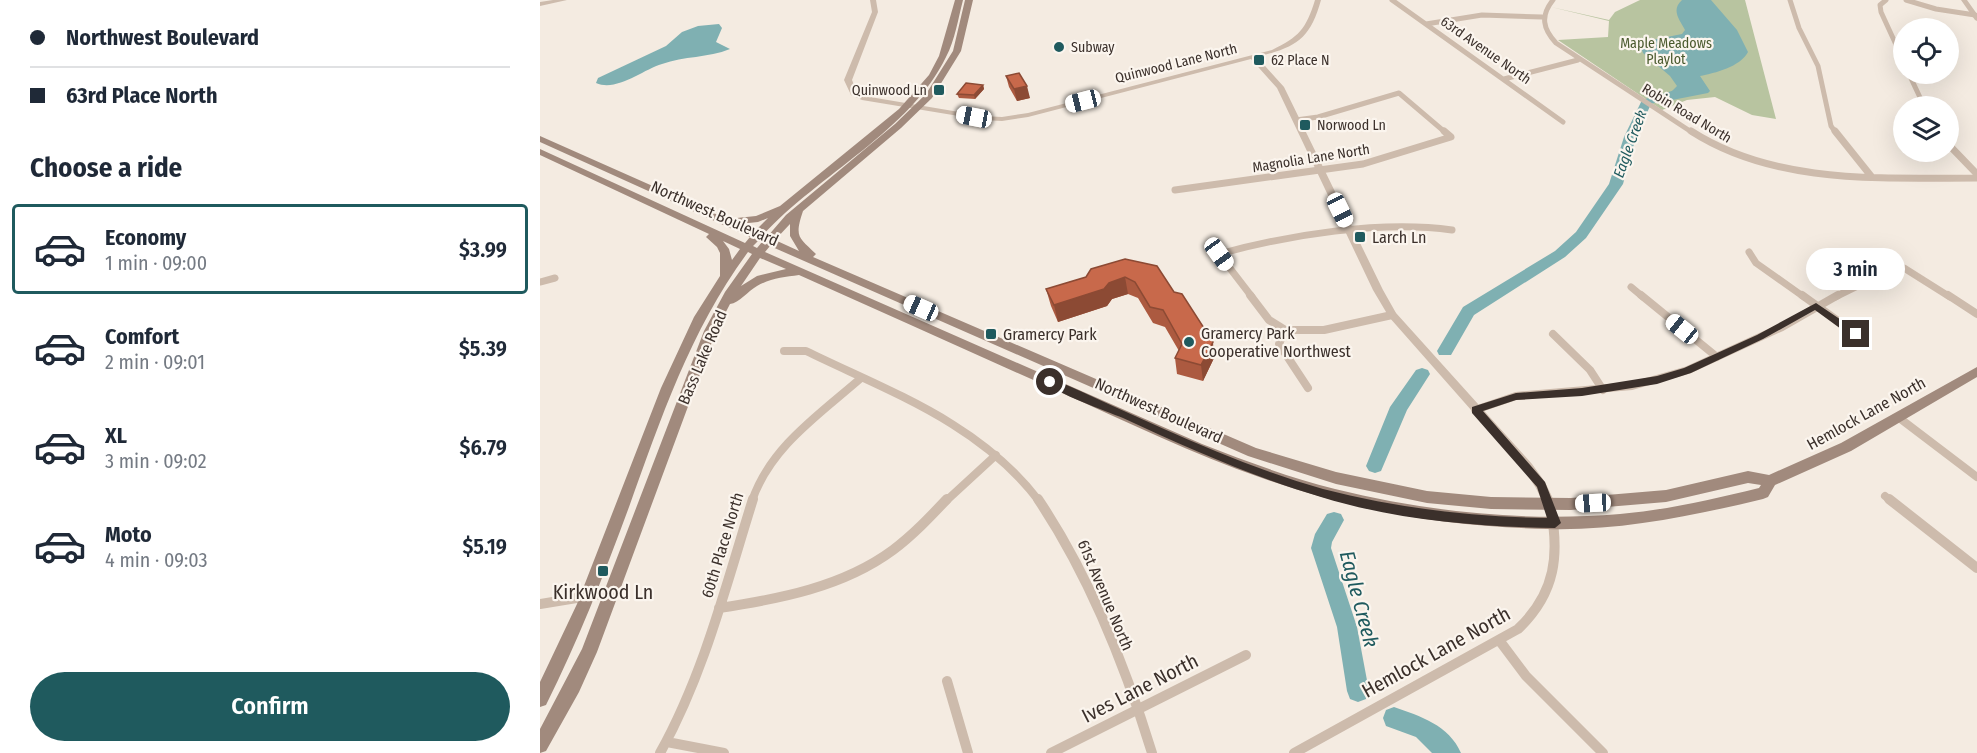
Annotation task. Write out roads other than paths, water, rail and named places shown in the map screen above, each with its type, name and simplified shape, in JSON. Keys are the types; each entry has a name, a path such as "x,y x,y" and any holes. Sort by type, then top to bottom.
{"main road":[{"name":"Bass Lake Road","path":"540,699 562,657 588,596 696,322 724,277 753,250 768,241 794,206 908,104 926,84 943,57 959,0"},
{"name":"Bass Lake Road","path":"540,745 573,686 613,592 697,363 718,315 753,250 757,237 920,106 953,60 969,0"},
{"name":"Northwest Boulevard","path":"540,139 866,285 1253,452 1305,470 1366,486 1426,497 1491,503 1550,505"},
{"name":"Northwest Boulevard","path":"540,152 753,250 1197,448 1295,485 1355,501 1436,516 1555,523"},
{"path":"724,222 758,219 794,206 793,229 795,240 801,248 860,276 866,285"},
{"path":"662,209 667,217 722,244 727,259 724,277"},
{"path":"718,315 739,292 754,281 780,273 802,272"},
{"path":"930,328 950,330 1047,374 1065,371"},
{"name":"Hemlock Lane North","path":"1550,505 1666,496 1748,477 1770,481 1832,455 1977,372"},
{"name":"Hemlock Lane North","path":"1555,523 1641,518 1703,508 1763,493 1770,481"}],"street":[{"path":"540,4 564,0"},
{"path":"873,0 877,13"},
{"path":"877,13 879,0"},
{"name":"Quinwood Lane North","path":"877,13 867,42 862,45 848,80 854,93 862,98 983,118 1016,118 1253,57 1287,46 1310,28 1318,0"},
{"name":"63rd Avenue North","path":"1392,0 1563,122"},
{"path":"1426,24 1482,15 1542,17 1553,0"},
{"path":"1790,0 1799,28 1818,66 1831,126 1871,176"},
{"path":"1886,0 1880,5 1881,12 1893,38"},
{"path":"1906,0 1976,17"},
{"path":"1964,0 1976,17"},
{"name":"Robin Road North","path":"1542,17 1547,34 1578,60 1704,140 1762,164 1803,173 1871,176 1977,176"},
{"path":"1253,57 1280,87 1392,315 1535,476 1550,505 1555,523"},
{"path":"1504,80 1578,60"},
{"name":"Magnolia Lane North","path":"1175,190 1363,164 1451,137 1399,93 1318,117 1296,120"},
{"path":"1959,156 1977,176"},
{"path":"1392,315 1347,326 1300,332 1285,330 1269,320 1219,254 1263,243 1398,224 1452,230"},
{"path":"1749,252 1756,263 1856,334"},
{"path":"1875,252 1896,267 1904,268 1977,314"},
{"path":"1475,410 1516,396 1603,390 1657,380 1688,370 1782,327 1816,306 1896,267"},
{"path":"540,282 555,278"},
{"path":"1630,286 1717,357"},
{"path":"1285,330 1279,344 1308,388"},
{"path":"1553,334 1590,370 1603,390"},
{"name":"61st Avenue North","path":"784,351 806,351 931,411 965,430 996,454 1034,494 1068,543 1088,585 1152,753"},
{"name":"60th Place North","path":"660,753 688,699 719,608 752,497 768,465 793,437 861,378"},
{"path":"1898,417 1977,477"},
{"path":"719,608 797,594 828,585 868,565 911,535 963,482 996,454"},
{"path":"1885,496 1977,568"},
{"name":"Hemlock Lane North","path":"1294,753 1499,640 1529,621 1548,589 1556,558 1555,523"},
{"path":"540,604 613,592"},
{"path":"1499,640 1526,676 1603,753"},
{"name":"Ives Lane North","path":"1051,753 1246,655"},
{"path":"947,681 968,753"},
{"path":"667,742 724,753"}],"water":[{"path":"1682,0 1711,0 1737,30 1748,52 1733,65 1700,76 1710,91 1708,93 1662,102 1654,100 1655,96 1671,92 1677,86 1670,76 1643,53 1641,47 1647,41 1682,34 1685,30 1677,7"},
{"path":"719,24 722,28 716,42 730,49 670,61 621,83 604,85 596,83 598,78 666,46 682,32 698,26"}],"waterway":[{"name":"Eagle Creek","path":"1445,351 1468,311 1560,254 1581,235 1616,184 1630,137 1646,102 1675,93"},
{"name":"Eagle Creek","path":"1375,466 1399,407 1422,374"},
{"name":"Eagle Creek","path":"1334,520 1322,540 1321,548 1347,627 1358,691"},
{"name":"Eagle Creek","path":"1394,718 1423,728 1449,753"}],"place":[{"name":"Subway","path":"1059,47"},
{"name":"62 Place N","path":"1259,60"},
{"name":"Quinwood Ln","path":"939,90"},
{"name":"Norwood Ln","path":"1305,125"},
{"name":"Larch Ln","path":"1360,237"},
{"name":"Gramercy Park","path":"991,334"},
{"name":"Gramercy Park Cooperative Northwest","path":"1189,342"},
{"name":"Kirkwood Ln","path":"603,571"}],"park label":[{"name":"Maple Meadows Playlot","path":"1666,52"}]}
